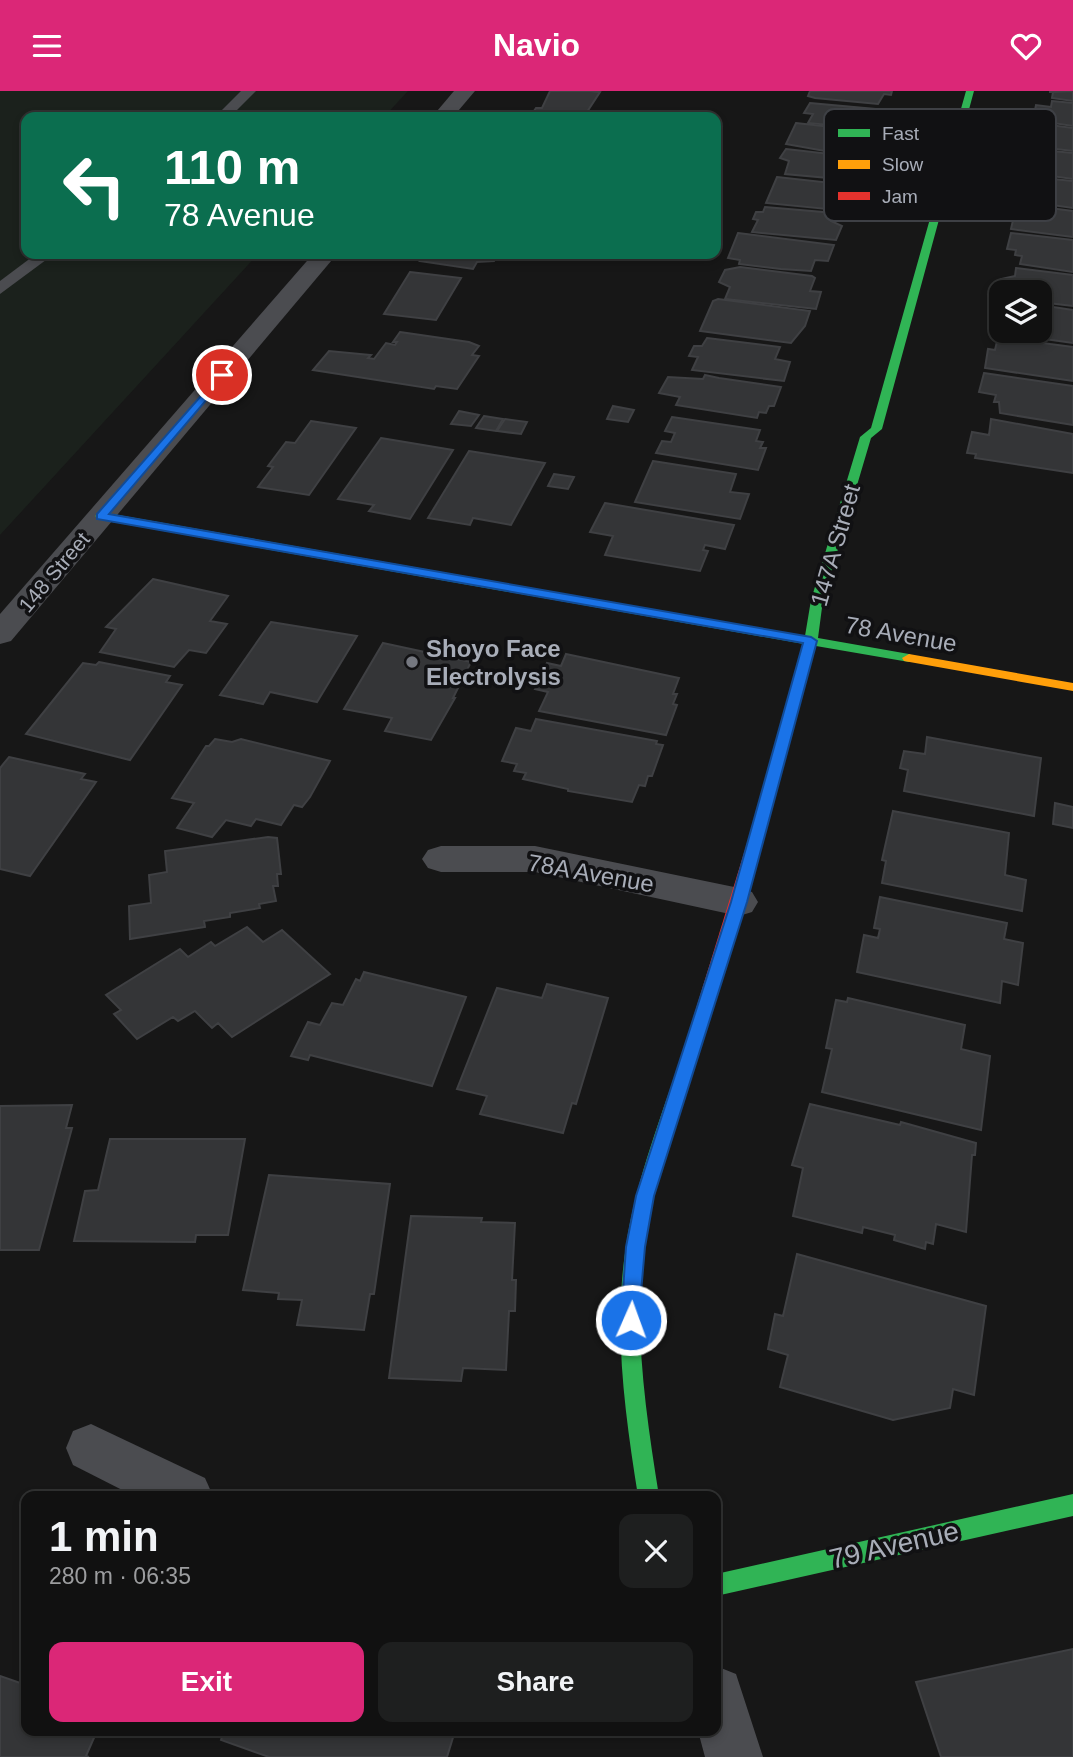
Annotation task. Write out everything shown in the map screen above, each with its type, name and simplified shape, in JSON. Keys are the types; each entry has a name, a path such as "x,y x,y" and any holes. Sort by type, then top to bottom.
{"street":[{"path":"446,112 465,91"},
{"name":"147A Street","path":"965,109 970,91"},
{"name":"147A Street","path":"647,1491 633,1390 631,1298 635,1247 645,1196 739,902 811,641 817,600 866,437 876,429 934,221"},
{"name":"148 Street","path":"0,634 322,259"},
{"name":"78 Avenue","path":"101,516 1073,687"},
{"name":"78A Avenue","path":"441,859 535,859 739,902"},
{"path":"91,1448 177,1491"},
{"name":"79 Avenue","path":"721,1584 1073,1504"},
{"path":"721,1712 734,1757"}],"lane":[{"path":"227,112 249,91"},
{"path":"0,289 40,259"}],"shaded area":[{"path":"0,91 408,91 389,112 21,112 21,259 253,259 0,535"}],"building":[{"path":"550,91 600,92 587,112 533,112 536,108 542,108"},
{"path":"810,91 892,91 891,95 884,94 878,104 815,98 808,96"},
{"path":"1073,91 1073,101 1052,98 1053,92 1049,92"},
{"path":"1052,101 1073,103 1073,126 1056,123 1056,109 1035,109 1036,105 1051,107"},
{"path":"810,103 875,109 824,109 824,125 808,123 813,114 804,113"},
{"path":"796,123 824,126 824,151 786,144"},
{"path":"1056,126 1073,128 1073,151 1056,149"},
{"path":"786,149 824,153 824,178 785,174 789,161 780,158"},
{"path":"1056,151 1073,153 1073,179 1056,177"},
{"path":"777,177 824,182 824,209 766,203"},
{"path":"1056,179 1073,181 1073,208 1056,206"},
{"path":"765,207 824,212 824,221 842,226 836,240 752,232 758,220 753,219 756,212 763,212"},
{"path":"1056,209 1073,211 1073,237 1011,229 1013,221 1056,221"},
{"path":"738,233 834,245 828,261 815,260 811,271 739,264 740,260 728,258"},
{"path":"1011,233 1073,240 1073,272 1020,264 1022,256 1015,255 1016,250 1007,249"},
{"path":"495,259 477,262 473,269 420,261"},
{"path":"740,267 812,276 815,278 810,291 821,292 816,309 725,299 730,287 719,282 725,270"},
{"path":"1016,268 1073,275 1073,306 1052,303 1052,280 1001,280 1015,276"},
{"path":"410,272 461,278 436,320 384,314"},
{"path":"718,299 810,311 805,326 791,343 700,331 713,301"},
{"path":"1052,307 1073,310 1073,343 1052,340"},
{"path":"400,332 469,342 479,346 472,355 479,356 457,389 436,386 434,389 313,370 329,351 371,355 368,358 374,359 386,343 395,345 397,342 393,342"},
{"path":"707,338 780,347 775,359 790,362 784,381 692,370 698,357 689,356 694,346 702,346"},
{"path":"997,343 1043,343 1073,347 1073,381 985,368 988,349 995,350"},
{"path":"984,373 1073,386 1073,425 1000,413 999,402 994,402 996,395 979,392"},
{"path":"705,375 781,387 774,406 769,406 766,413 759,412 757,418 676,405 680,397 659,393 668,377 703,379"},
{"path":"613,406 634,410 628,422 607,419"},
{"path":"459,411 479,415 471,426 451,424"},
{"path":"484,416 503,419 496,431 476,428"},
{"path":"672,417 760,430 756,441 763,442 760,448 766,448 758,470 656,453 662,441 671,442 675,433 665,431"},
{"path":"505,419 527,422 521,434 497,431"},
{"path":"991,419 1073,434 1073,473 975,458 976,454 967,453 972,432 989,435"},
{"path":"311,421 356,428 309,495 258,487 273,467 268,466 286,442 295,443"},
{"path":"381,438 453,450 410,519 369,511 374,505 338,499"},
{"path":"469,451 545,463 511,525 473,518 470,525 428,518"},
{"path":"653,461 736,474 730,492 749,494 740,519 635,502"},
{"path":"554,474 574,477 568,489 548,486"},
{"path":"605,503 734,525 725,549 705,545 703,550 708,551 700,571 605,555 613,536 590,532"},
{"path":"153,579 228,596 210,621 227,624 206,653 189,650 174,667 100,652 116,629 106,627"},
{"path":"271,622 357,636 317,702 270,692 263,704 220,695"},
{"path":"383,643 471,662 455,698 431,740 385,731 392,718 344,709"},
{"path":"566,654 679,678 673,694 677,694 673,704 677,705 666,735 539,711 548,692 535,689 547,663 561,666"},
{"path":"99,662 170,676 166,682 182,685 130,760 26,734 83,663 96,665"},
{"path":"536,719 657,741 656,744 663,745 652,776 648,776 645,786 639,785 632,802 568,791 523,779 526,773 514,771 517,764 502,761 516,728 531,731"},
{"path":"927,737 1041,758 1034,816 904,791 908,770 900,768 904,751 925,754"},
{"path":"215,739 232,742 241,739 330,761 310,797 302,807 294,805 281,825 256,819 251,826 226,820 212,837 177,828 194,803 172,798 206,746"},
{"path":"9,757 85,774 81,779 96,782 30,876 0,869 0,768"},
{"path":"1055,803 1073,807 1073,828 1053,824"},
{"path":"893,811 1009,833 1005,875 1026,880 1022,911 882,883 886,861 882,860"},
{"path":"277,838 281,874 277,874 278,886 273,886 276,901 259,904 260,908 230,913 230,917 204,921 205,927 130,939 129,906 151,903 149,875 167,872 165,851"},
{"path":"880,897 1007,923 1004,939 1023,943 1018,985 1002,981 1000,1003 857,972 864,935 878,938 880,929 874,928"},
{"path":"247,927 263,942 282,930 330,974 232,1037 218,1023 212,1028 195,1011 178,1021 173,1017 137,1039 114,1014 121,1010 106,995 180,949 188,957 211,942 215,946"},
{"path":"364,972 466,997 432,1086 310,1055 308,1060 291,1056 308,1022 320,1025 332,1003 343,1005 356,979 360,981"},
{"path":"547,984 608,998 576,1104 572,1103 563,1133 480,1114 487,1096 457,1089 497,988 542,998"},
{"path":"848,998 965,1025 961,1049 990,1056 981,1130 822,1092 832,1049 826,1048 836,1000 847,1002"},
{"path":"810,1104 900,1125 901,1122 976,1143 975,1155 972,1155 966,1232 936,1224 933,1244 926,1242 925,1249 894,1240 895,1235 863,1227 862,1233 793,1216 803,1168 792,1165"},
{"path":"72,1105 66,1128 72,1128 39,1250 0,1250 0,1106"},
{"path":"110,1139 245,1139 228,1235 196,1235 195,1242 74,1241 85,1191 98,1190"},
{"path":"269,1175 390,1184 374,1294 370,1294 364,1330 297,1325 302,1300 278,1299 279,1293 243,1290"},
{"path":"411,1216 482,1218 481,1222 515,1223 512,1280 516,1280 515,1311 509,1311 506,1370 463,1368 461,1381 389,1378"},
{"path":"797,1254 986,1306 974,1395 953,1389 950,1408 893,1420 780,1387 788,1355 768,1349 775,1314 783,1316"},
{"path":"1073,1649 1073,1757 941,1757 916,1682"},
{"path":"0,1676 21,1683 21,1736 95,1736 86,1756 89,1757 0,1757"},
{"path":"222,1736 453,1736 447,1757 269,1757 221,1740"}],"traffic: fast":[{"path":"965,109 970,91"},
{"path":"763,814 811,641 817,600 866,437 876,429 934,221"},
{"path":"101,516 909,658"},
{"path":"647,1491 632,1371 630,1309 635,1246 659,1147 691,1051"},
{"path":"721,1584 1073,1505"}],"traffic: slow":[{"path":"909,658 1073,687"}],"traffic: jam":[{"path":"691,1051 763,814"}],"place":[{"name":"Shoyo Face Electrolysis","path":"412,662"}],"route":[{"path":"222,375 101,516 811,641 739,902 645,1196 635,1247 631,1320"}]}
